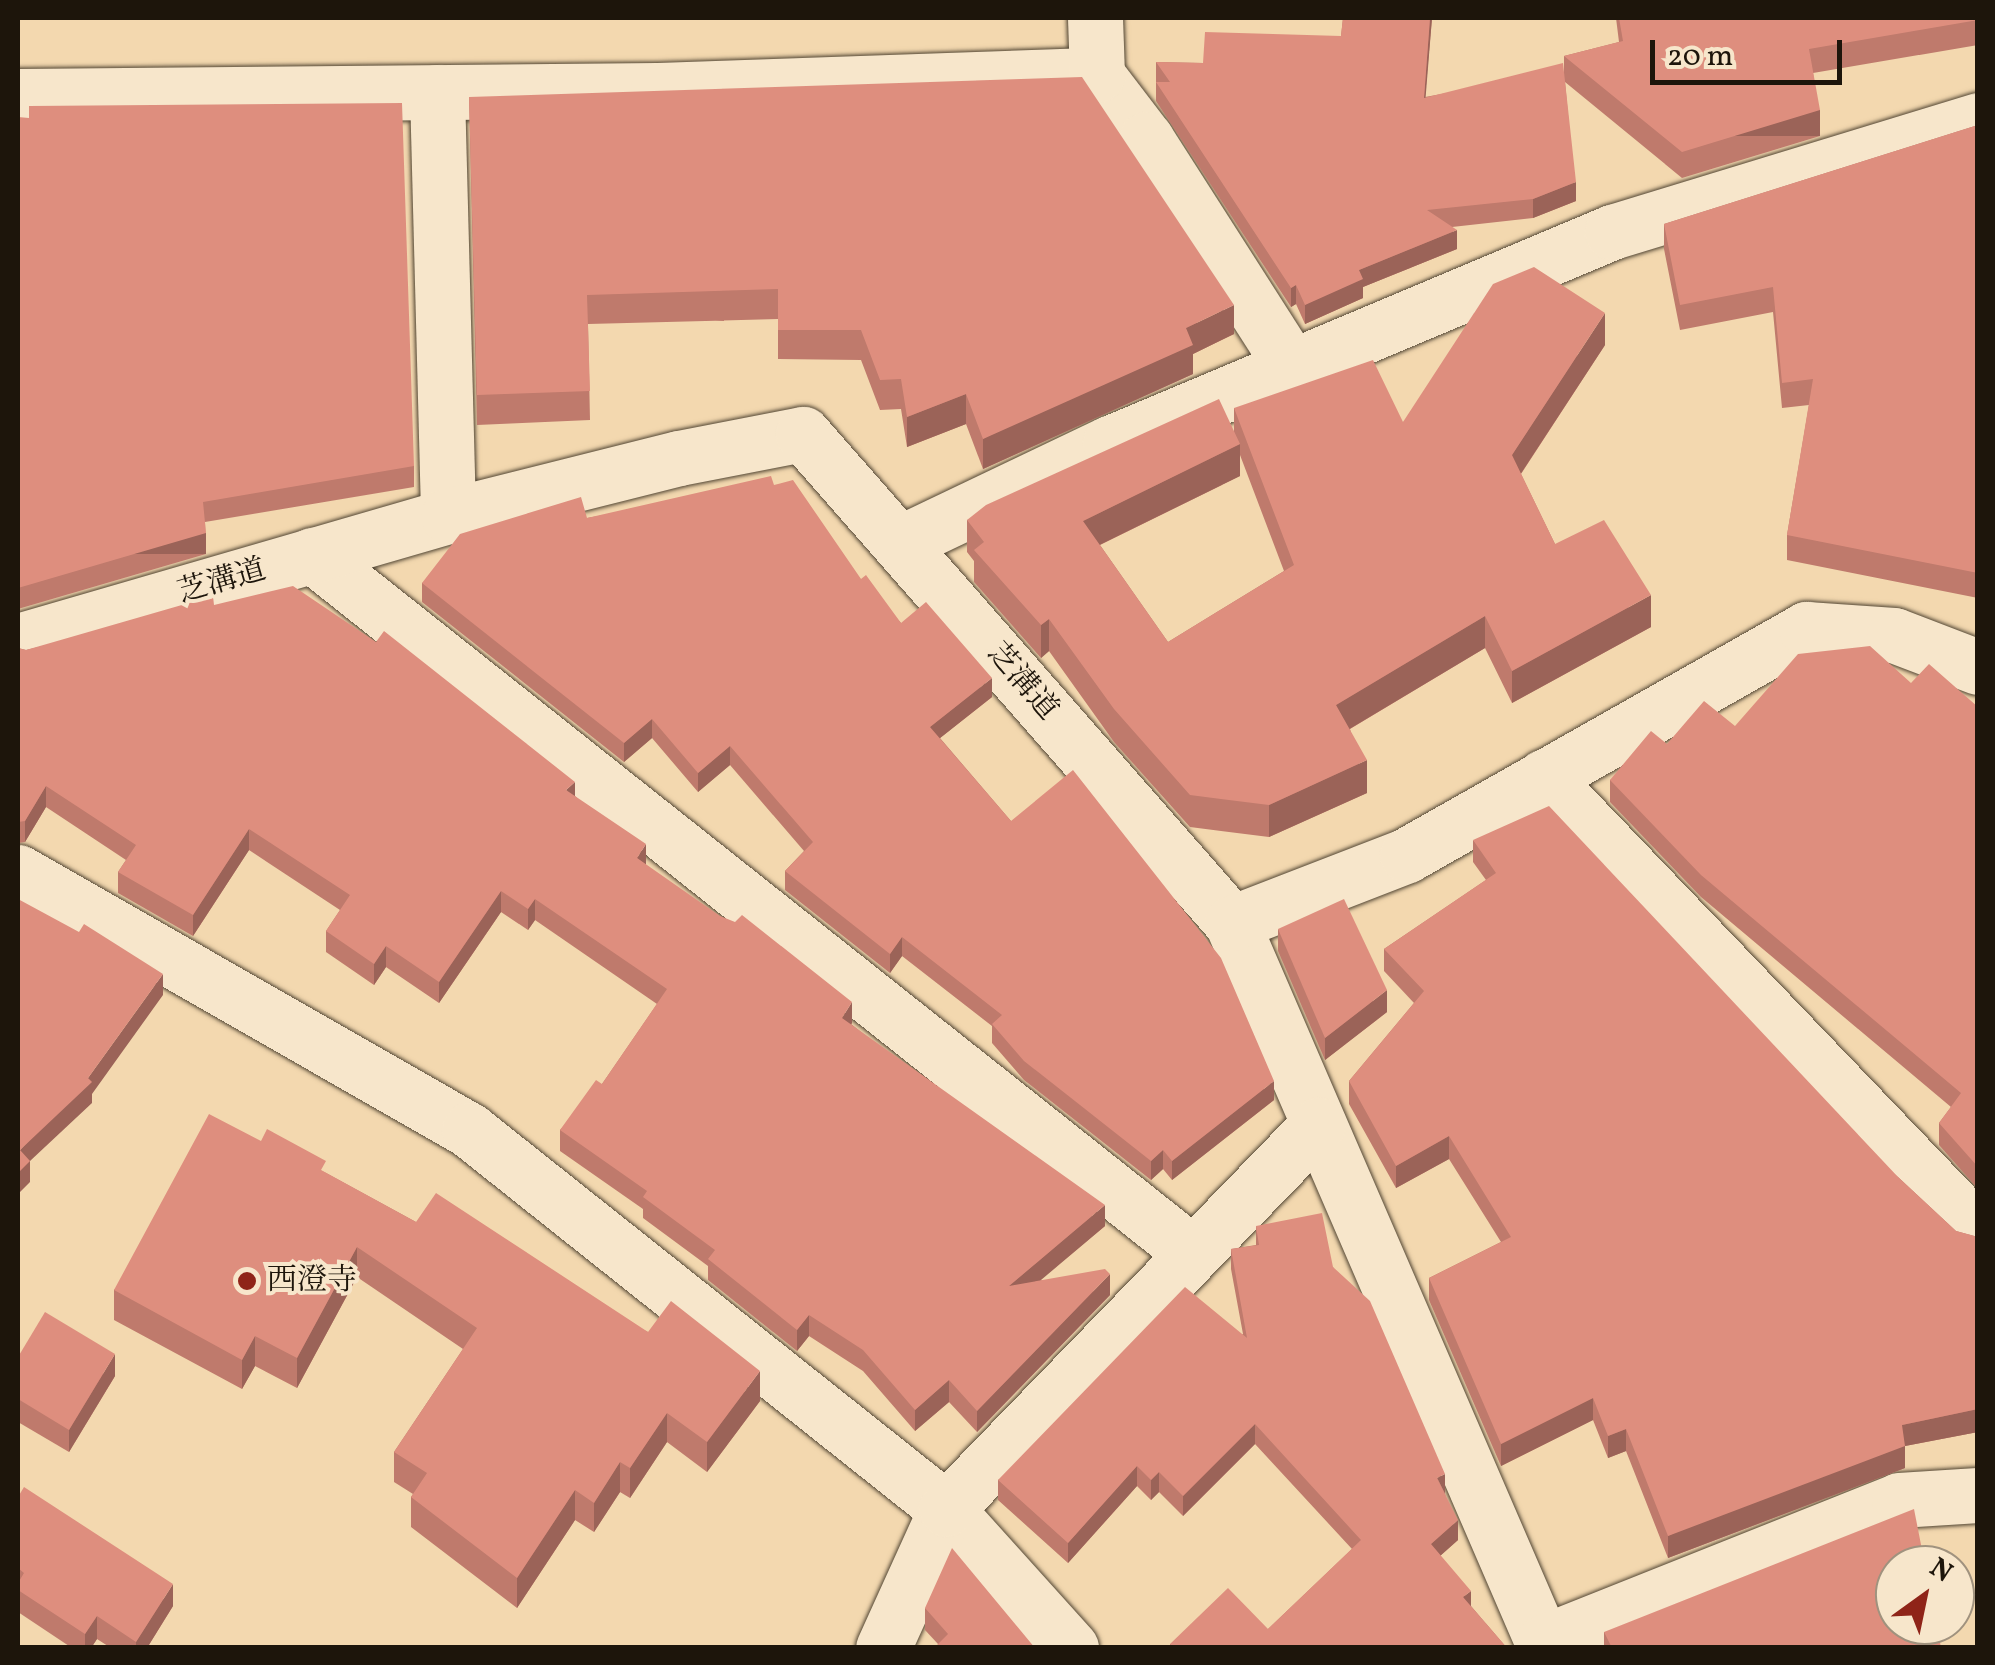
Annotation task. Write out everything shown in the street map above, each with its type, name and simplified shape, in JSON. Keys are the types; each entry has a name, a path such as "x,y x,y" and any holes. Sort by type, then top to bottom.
{"street":[{"path":"1095,18 1097,75 1146,139 1292,367"},
{"path":"18,96 438,92 1097,75"},
{"path":"438,92 448,516"},
{"path":"900,543 1110,443 1612,232 1978,120"},
{"name":"芝溝道","path":"18,642 448,516 679,458 803,434 1232,922 1544,1645"},
{"path":"312,556 1190,1252"},
{"path":"1232,922 1406,855 1806,630 1894,635 1978,666"},
{"path":"1543,777 1978,1230"},
{"path":"18,872 469,1130 946,1509 1071,1648"},
{"path":"883,1648 946,1509 1190,1252 1318,1124"},
{"path":"1544,1645 1899,1500 1978,1495"}],"building":[{"path":"1343,18 1430,18 1424,98 1563,63 1576,182 1533,199 1427,210 1457,230 1359,270 1363,279 1305,305 1296,285 1291,288 1156,82 1170,82 1156,62 1203,63 1205,32 1341,36"},
{"path":"1619,18 1978,20 1809,49 1820,110 1682,152 1564,56 1623,41"},
{"path":"1082,77 1234,305 1186,328 1193,345 983,439 966,394 907,417 901,379 880,380 861,330 778,330 778,289 587,295 590,391 477,395 469,97"},
{"path":"402,103 414,466 203,502 206,533 18,588 18,117 29,118 29,106"},
{"path":"1978,125 1978,573 1787,535 1813,379 1782,383 1773,287 1680,305 1664,224"},
{"path":"1534,267 1605,313 1512,455 1555,544 1604,520 1651,595 1512,671 1485,616 1336,705 1367,760 1269,805 1190,795 1114,709 1049,619 1041,625 974,550 984,542 967,520 986,505 1219,399 1240,444 1083,521 1168,642 1294,565 1234,408 1373,360 1403,422 1493,284"},
{"path":"771,476 774,485 793,480 861,579 866,575 901,623 926,602 992,678 930,727 1011,821 1073,770 1221,958 1274,1081 1172,1161 1163,1150 1151,1161 1024,1061 992,1024 1002,1015 902,937 890,954 785,871 813,842 730,746 698,773 652,719 624,743 422,583 460,534 581,497 587,518"},
{"path":"293,586 376,642 384,631 575,782 566,790 646,844 637,858 720,916 735,922 742,915 852,1002 842,1018 1105,1205 1009,1286 1105,1269 1110,1274 977,1411 949,1380 915,1410 863,1350 809,1315 797,1330 708,1259 715,1250 643,1197 647,1191 560,1130 596,1080 602,1084 667,989 535,899 528,909 501,891 439,982 386,946 374,964 326,931 350,895 249,829 193,915 118,872 136,845 46,786 25,821 18,822 18,648 26,650 213,596 214,605"},
{"path":"1870,646 1911,683 1929,664 1978,707 1978,1167 1939,1123 1961,1093 1701,875 1610,780 1651,731 1667,744 1704,701 1735,726 1798,654"},
{"path":"1549,806 1898,1177 1956,1231 1978,1237 1978,1409 1902,1425 1905,1446 1668,1536 1626,1429 1608,1436 1593,1398 1501,1444 1429,1278 1511,1237 1449,1136 1396,1166 1349,1081 1424,991 1384,949 1496,873 1473,840"},
{"path":"18,899 79,932 84,924 163,974 88,1078 92,1082 20,1150 30,1161 18,1173"},
{"path":"1344,899 1387,990 1325,1038 1278,929"},
{"path":"209,1114 261,1141 267,1129 326,1161 321,1170 416,1222 436,1193 648,1332 671,1301 760,1371 707,1442 667,1413 630,1468 620,1462 594,1503 575,1490 517,1578 411,1497 427,1473 394,1452 477,1328 357,1247 297,1358 255,1336 242,1360 114,1290"},
{"path":"1322,1213 1333,1267 1370,1301 1445,1474 1437,1478 1458,1520 1431,1544 1471,1591 1463,1597 1507,1648 1173,1648 1170,1644 1228,1588 1268,1629 1361,1540 1255,1424 1183,1496 1159,1472 1151,1480 1137,1466 1068,1543 998,1480 1185,1287 1247,1338 1231,1249 1259,1245 1256,1226"},
{"path":"45,1312 115,1354 69,1430 18,1399 18,1357"},
{"path":"24,1487 173,1584 136,1642 97,1616 85,1634 18,1590 24,1573 18,1568 18,1497"},
{"path":"1914,1509 1921,1545 1875,1545 1875,1645 1941,1648 1612,1648 1604,1632"},
{"path":"952,1548 1035,1648 934,1648 948,1634 925,1608"}],"place":[{"name":"西澄寺","path":"247,1281"}]}
